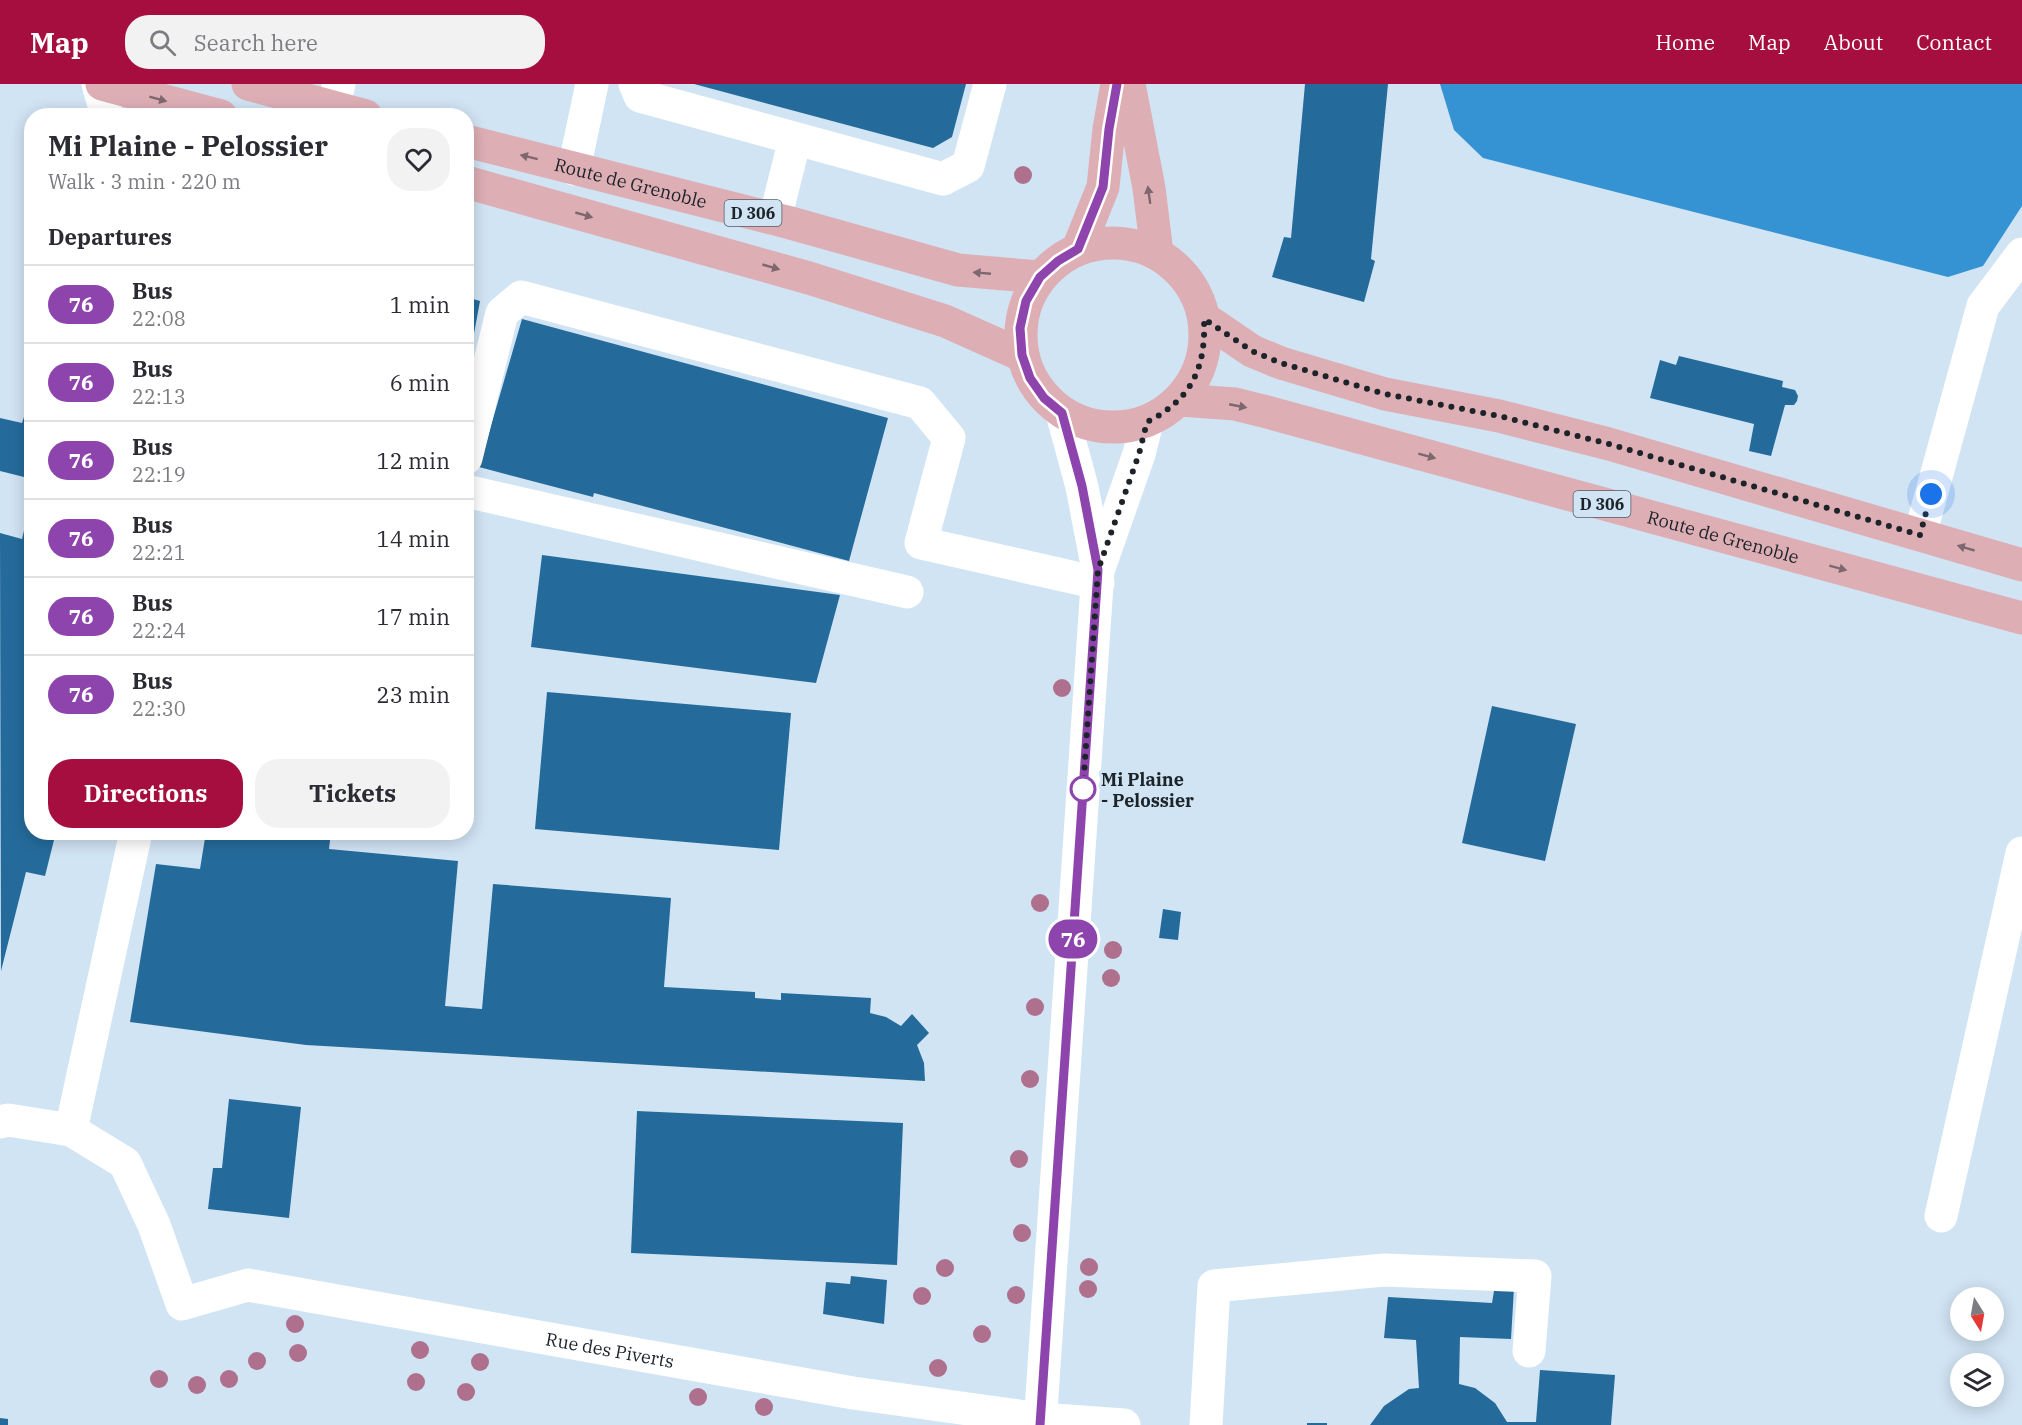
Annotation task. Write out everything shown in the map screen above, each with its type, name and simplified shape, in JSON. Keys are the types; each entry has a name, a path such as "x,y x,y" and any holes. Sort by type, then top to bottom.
{"main road":[{"path":"100,84 191,108"},
{"path":"248,84 336,95 355,108"},
{"path":"1078,249 1103,187 1109,129 1117,84"},
{"path":"1129,84 1149,188 1157,253"},
{"name":"Route de Grenoble","path":"474,143 775,219 958,270 1040,277"},
{"path":"474,184 809,278 945,321 1022,355"},
{"path":"1105,243 1132,244 1157,253 1185,278 1196,293 1204,319 1205,348 1197,375 1180,400 1165,413 1147,422 1118,428 1089,425 1062,413 1044,398 1030,378 1022,355 1020,328 1026,301 1040,277 1058,261 1078,249 1105,243"},
{"path":"1204,319 1252,351 1281,363 1385,394 1499,416 1609,444 2022,565"},
{"name":"Route de Grenoble","path":"1180,400 1234,404 1267,412 2022,618"}],"street":[{"path":"100,84 105,108"},
{"path":"574,169 592,84"},
{"path":"637,90 795,139 943,179 968,166 990,84"},
{"path":"775,219 795,139"},
{"path":"1920,535 1983,306 2022,254"},
{"path":"474,426 502,313 521,297 920,403 949,438 921,543 1098,576"},
{"path":"1040,1422 1098,576 1082,486 1062,413"},
{"path":"1098,576 1139,454 1147,422"},
{"path":"474,493 907,592"},
{"path":"0,1122 8,1120 71,1130 134,840"},
{"path":"1941,1216 2022,853"},
{"name":"Rue des Piverts","path":"71,1130 125,1163 154,1225 182,1304 248,1285 854,1393 1040,1422 1124,1425"},
{"path":"1206,1425 1214,1286 1384,1270 1535,1276 1528,1351"}],"water":[{"path":"1440,84 2022,84 2022,206 1983,266 1948,277 1483,158 1454,130"}],"building":[{"path":"694,84 966,84 952,137 933,148"},
{"path":"1305,84 1388,84 1371,259 1375,261 1364,302 1272,277 1284,237 1291,238"},
{"path":"474,299 480,301 474,334"},
{"path":"522,319 888,418 849,561 594,493 593,497 479,467"},
{"path":"1679,356 1783,381 1782,387 1795,390 1798,396 1797,401 1794,405 1785,405 1771,456 1749,451 1754,424 1650,398 1660,360 1676,365"},
{"path":"24,417 24,477 0,471 0,418 22,423"},
{"path":"24,531 24,840 54,840 45,876 26,872 1,971 0,533 22,539"},
{"path":"542,555 840,595 816,683 531,647"},
{"path":"547,692 791,713 779,850 535,829"},
{"path":"1492,706 1576,724 1545,861 1462,843"},
{"path":"205,840 330,840 329,849 458,861 445,1006 482,1009 493,884 671,898 664,987 755,992 755,998 781,1000 781,993 871,998 870,1013 886,1017 901,1026 912,1014 929,1033 917,1045 924,1063 925,1081 306,1045 130,1022 156,864 200,869"},
{"path":"1163,909 1181,912 1178,940 1159,938"},
{"path":"229,1099 301,1107 289,1218 208,1209 213,1168 222,1168"},
{"path":"637,1111 903,1123 897,1265 631,1253"},
{"path":"851,1276 887,1280 884,1324 823,1314 826,1282 850,1284"},
{"path":"1495,1285 1514,1288 1511,1339 1460,1337 1459,1384 1475,1388 1495,1403 1507,1422 1536,1422 1540,1370 1615,1375 1611,1425 1370,1425 1384,1406 1409,1389 1419,1388 1416,1340 1384,1338 1388,1297 1492,1303"},
{"path":"0,1418 8,1419 8,1425 0,1425"},
{"path":"1307,1423 1327,1423 1327,1425 1307,1425"}],"bus line":[{"name":"76","path":"1040,1425 1098,570 1082,486 1062,413 1044,398 1030,378 1022,355 1020,328 1026,301 1040,277 1058,261 1078,249 1103,187 1109,129 1117,84"}],"place":[{"name":"Mi Plaine - Pelossier","path":"1083,789"}],"route":[{"path":"1083,789 1098,570 1139,454 1147,422 1165,413 1180,400 1197,375 1205,348 1204,319 1252,351 1281,363 1385,394 1499,416 1609,444 1920,535 1931,494"}]}
